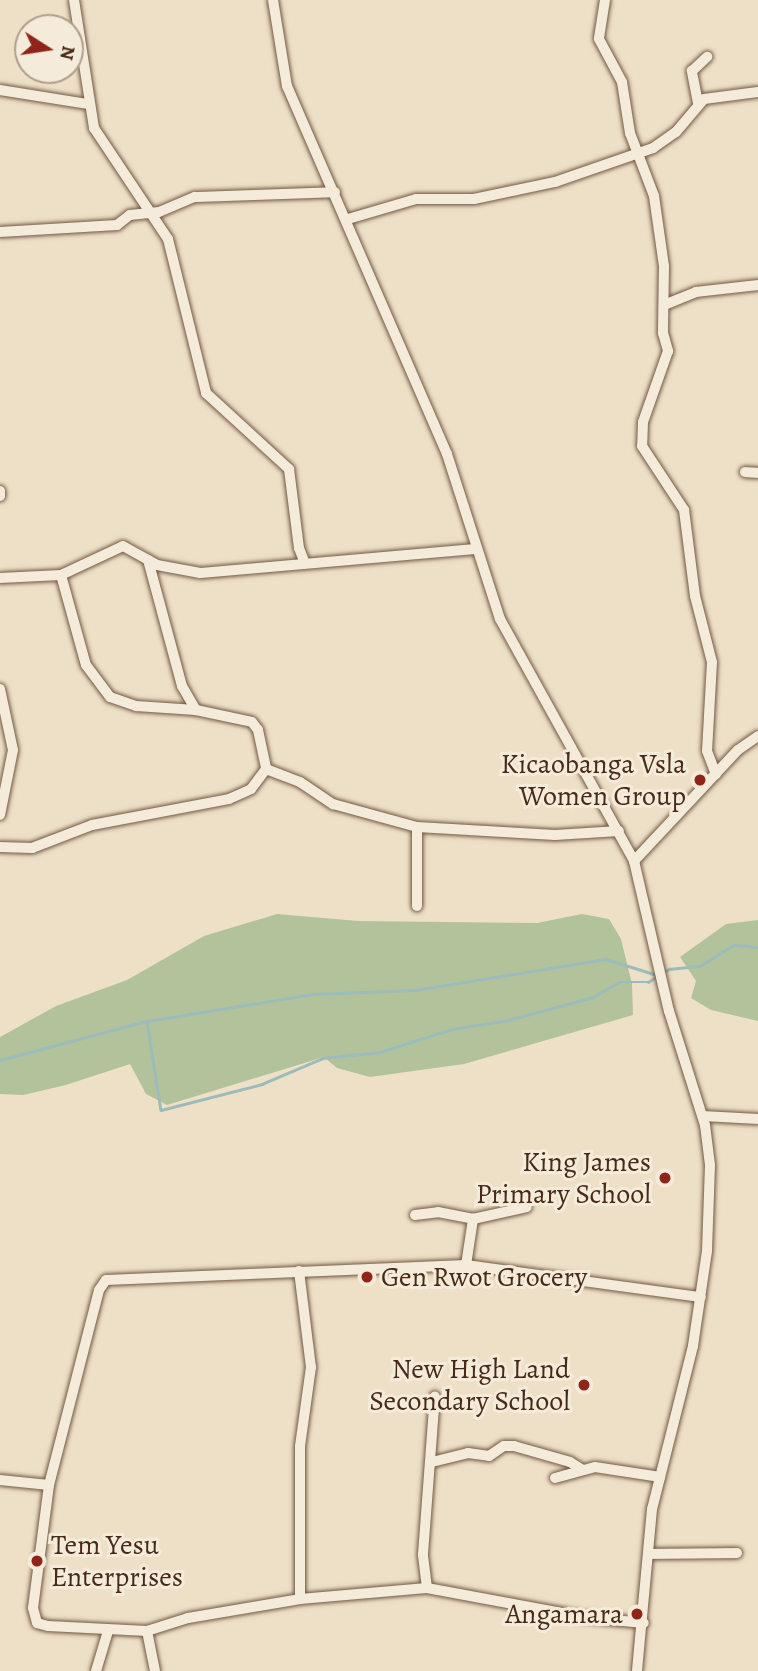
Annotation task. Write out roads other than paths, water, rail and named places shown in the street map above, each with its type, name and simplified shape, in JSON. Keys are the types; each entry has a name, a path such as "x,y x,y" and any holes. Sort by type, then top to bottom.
{"street":[{"path":"74,0 87,104 94,128 168,240 206,393 289,469 299,548 304,561"},
{"path":"273,0 287,86 348,219 447,454 500,619 634,860 669,1011 703,1116 710,1165 701,1297 693,1346 652,1509 644,1623 637,1671"},
{"path":"605,0 599,39 622,82 626,117 662,235 668,351 643,422 642,446 684,510 695,596 712,662 707,751 716,774"},
{"path":"698,103 692,71 707,57"},
{"path":"0,90 87,104"},
{"path":"348,219 416,199 515,194 639,155 676,132 698,103 713,97 758,92"},
{"path":"0,232 117,225 130,215 149,213 195,197 335,192"},
{"path":"664,305 696,292 758,285"},
{"path":"745,472 758,473"},
{"path":"0,578 61,575 123,546 148,560 200,572 304,561 476,549"},
{"path":"148,560 181,681 196,710"},
{"path":"0,846 32,848 92,825 229,799 251,789 266,769 258,730 252,722 196,710 136,706 110,697 86,666 61,575"},
{"path":"0,696 13,750 0,815"},
{"path":"634,860 716,774 758,736"},
{"path":"266,769 300,782 333,804 417,827 580,836 619,831"},
{"path":"417,827 417,906"},
{"path":"703,1116 758,1119"},
{"path":"415,1214 438,1212 473,1219 527,1207"},
{"path":"466,1265 473,1219"},
{"path":"644,1623 583,1618 428,1588 300,1599 188,1618 147,1631 108,1631 37,1623 32,1599 49,1485 99,1290 106,1280 466,1265 701,1297"},
{"path":"299,1271 311,1367 300,1446 300,1599"},
{"path":"428,1588 423,1554 435,1396"},
{"path":"432,1462 468,1453 489,1456 504,1446 514,1446 570,1462 583,1470"},
{"path":"555,1478 595,1467 660,1477"},
{"path":"0,1480 49,1485"},
{"path":"649,1554 737,1553"},
{"path":"96,1671 108,1631"},
{"path":"147,1631 155,1671"}],"waterway":[{"path":"0,1060 147,1021 161,1110 262,1084 323,1058 380,1052 452,1029 508,1020 593,997 619,982 648,982 669,969 700,966 734,945 758,947"},
{"path":"147,1021 313,994 415,990 606,959 657,975"}],"place":[{"name":"Kicaobanga Vsla Women Group","path":"700,780"},
{"name":"King James Primary School","path":"665,1178"},
{"name":"Gen Rwot Grocery","path":"367,1277"},
{"name":"New High Land Secondary School","path":"584,1385"},
{"name":"Tem Yesu Enterprises","path":"37,1561"},
{"name":"Angamara","path":"637,1614"}]}
